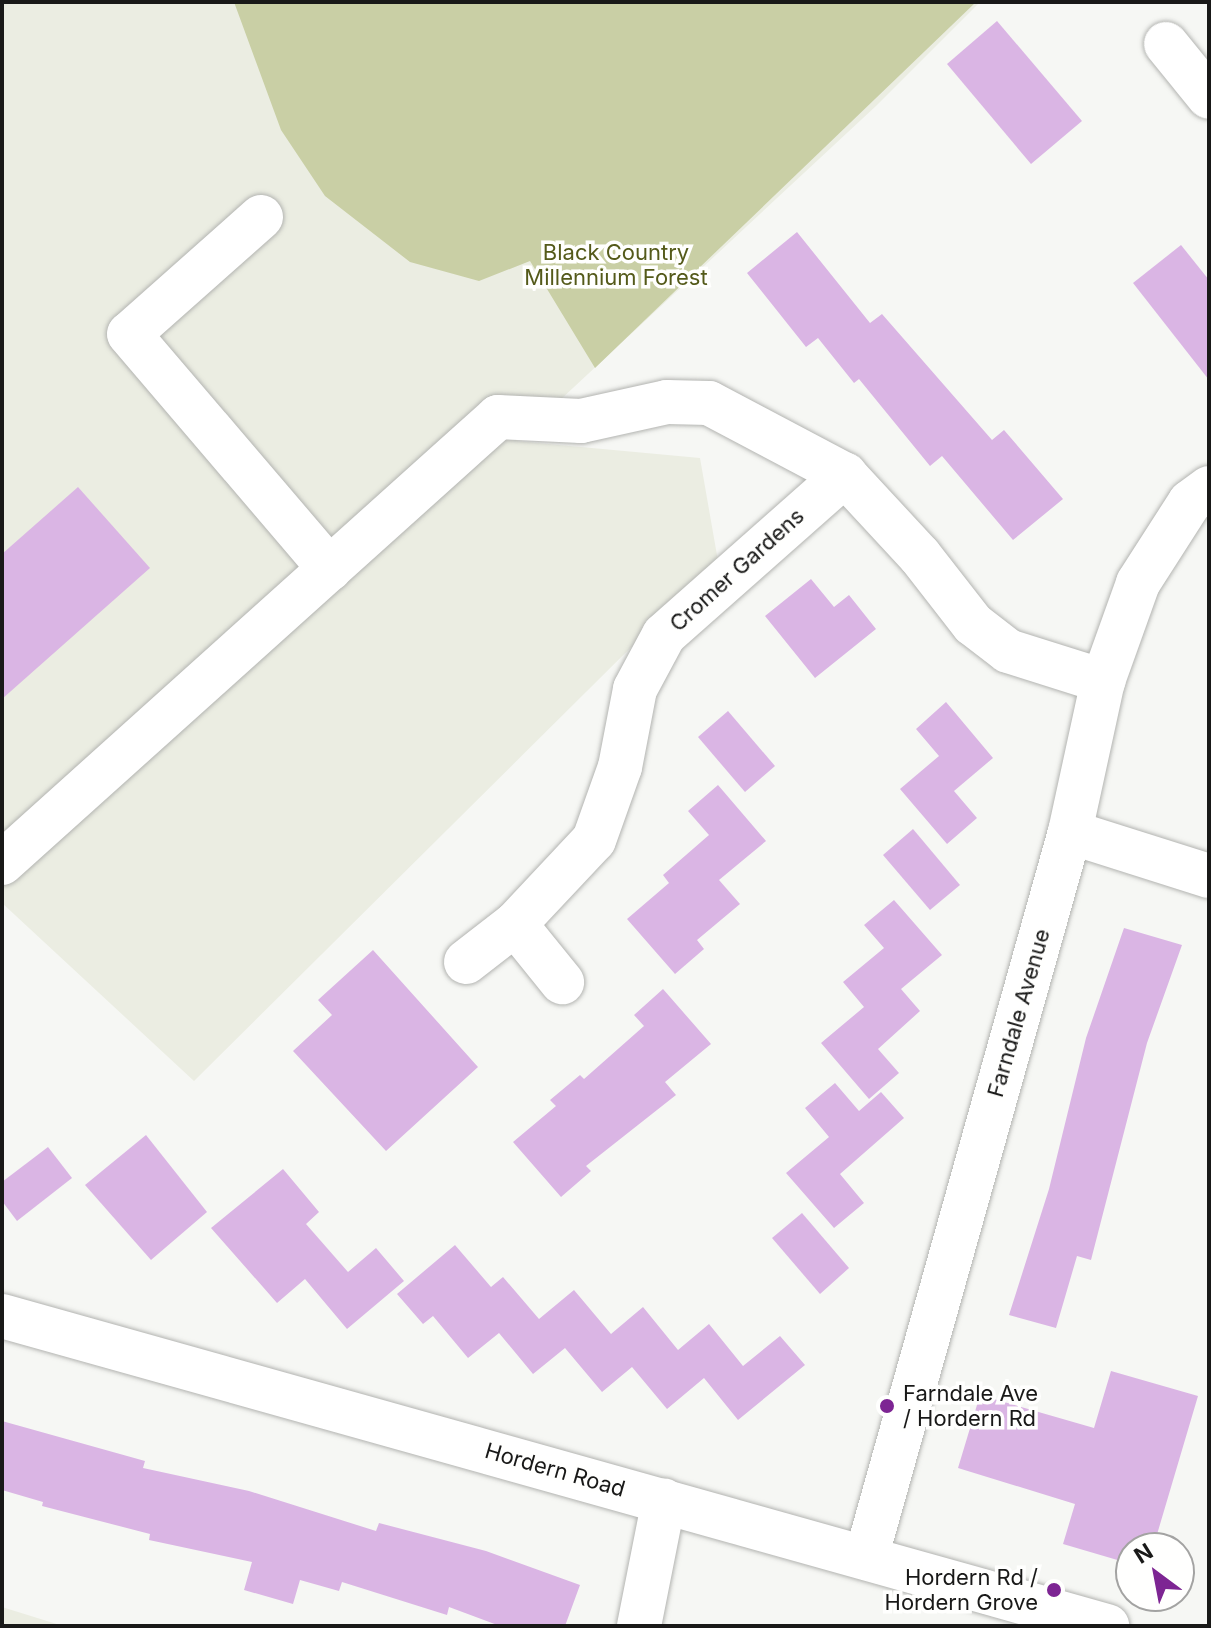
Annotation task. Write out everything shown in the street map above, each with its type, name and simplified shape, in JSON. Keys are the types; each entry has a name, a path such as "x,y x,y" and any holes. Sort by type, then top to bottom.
{"street":[{"path":"1166,44 1209,97"},
{"path":"261,217 129,334 330,569"},
{"path":"2,863 498,417 581,421 667,402 709,403 845,475 920,556 973,624 1008,651 1103,681"},
{"name":"Cromer Gardens","path":"466,962 515,924 594,840 620,767 635,689 664,635 845,475"},
{"name":"Farndale Avenue","path":"866,1558 1070,832 1103,681 1138,583 1190,502 1209,488"},
{"path":"1070,832 1209,876"},
{"path":"515,924 562,982"},
{"name":"Hordern Road","path":"2,1316 1107,1626"},
{"path":"639,1626 664,1500"}],"shaded area":[{"path":"2,2 980,2 876,106 516,441 700,458 718,561 194,1081 2,903"},
{"path":"2,1607 63,1626 2,1626"}],"green space":[{"name":"Black Country Millennium Forest","path":"234,2 976,2 595,368 530,261 479,281 410,262 325,196 281,130"}],"building":[{"path":"997,21 1082,121 1031,164 947,64"},
{"path":"797,232 870,323 882,314 992,440 1004,430 1063,499 1013,540 942,456 930,466 859,379 854,383 818,338 806,347 747,273"},
{"path":"1181,245 1209,280 1209,380 1133,283"},
{"path":"78,487 150,568 2,699 2,554"},
{"path":"811,579 834,607 849,595 876,629 815,678 765,616"},
{"path":"946,702 993,758 954,791 977,818 947,844 900,789 939,756 916,729"},
{"path":"728,711 775,766 745,792 698,737"},
{"path":"718,785 766,841 719,880 740,904 697,940 704,949 675,974 627,919 669,883 663,875 709,835 688,811"},
{"path":"913,829 960,885 930,910 883,855"},
{"path":"894,900 942,955 901,989 920,1011 878,1049 899,1073 869,1099 821,1043 864,1007 843,982 884,948 864,925"},
{"path":"1124,928 1182,945 1147,1043 1091,1260 1077,1256 1056,1328 1009,1315 1049,1189 1086,1038"},
{"path":"373,950 478,1067 386,1151 293,1051 332,1015 318,1000"},
{"path":"663,989 711,1044 665,1082 676,1095 586,1166 591,1171 561,1197 513,1142 556,1106 550,1100 580,1075 584,1079 644,1026 634,1015"},
{"path":"835,1083 859,1111 881,1092 904,1118 840,1174 864,1203 834,1228 786,1173 829,1137 805,1108"},
{"path":"146,1135 207,1212 151,1260 85,1185"},
{"path":"48,1147 72,1178 17,1221 2,1201 2,1182"},
{"path":"283,1169 319,1212 306,1224 348,1272 376,1248 404,1281 347,1329 305,1279 277,1303 211,1228"},
{"path":"802,1213 849,1268 820,1294 772,1238"},
{"path":"455,1245 491,1287 503,1277 539,1319 574,1290 611,1334 643,1307 678,1350 709,1324 743,1366 780,1336 805,1365 738,1420 704,1378 667,1409 632,1367 602,1392 565,1348 533,1374 499,1333 468,1358 433,1316 423,1324 397,1294"},
{"path":"1111,1371 1198,1396 1158,1532 1115,1532 1115,1559 1063,1544 1075,1504 958,1468 980,1395 1094,1428"},
{"path":"2,1421 145,1461 143,1468 249,1491 376,1531 379,1523 486,1551 580,1585 565,1626 500,1626 449,1607 447,1615 342,1582 339,1591 300,1580 293,1604 244,1590 252,1562 149,1540 150,1534 42,1506 43,1502 2,1490"}],"place":[{"name":"Farndale Ave / Hordern Rd","path":"887,1406"},
{"name":"Hordern Rd / Hordern Grove","path":"1054,1590"}]}
